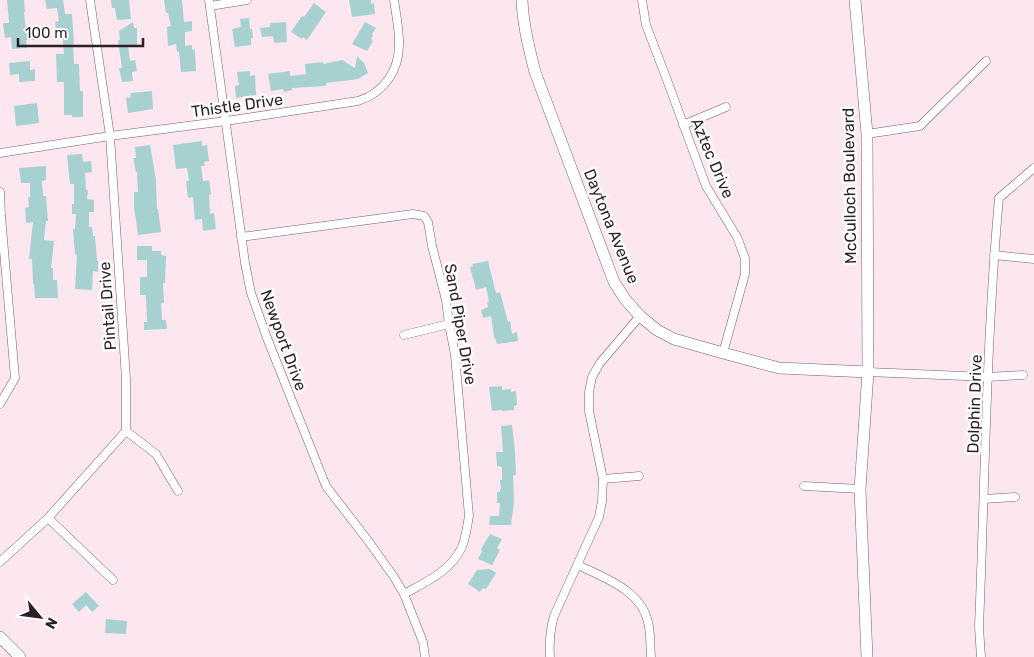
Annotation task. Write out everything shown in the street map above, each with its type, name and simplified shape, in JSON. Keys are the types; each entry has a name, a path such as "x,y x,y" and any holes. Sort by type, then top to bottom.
{"main road":[{"name":"Daytona Avenue","path":"522,0 526,40 535,72 560,139 614,282 625,299 640,316 657,330 674,339 779,368 868,372"},
{"name":"McCulloch Boulevard","path":"854,0 867,134 868,372 860,489 867,657"},
{"path":"0,638 20,657"}],"street":[{"name":"Pintail Drive","path":"90,0 110,136 126,379 126,431"},
{"path":"209,3 247,0"},
{"name":"Thistle Drive","path":"0,153 366,99 382,88 390,78 397,63 399,42 394,0"},
{"name":"Aztec Drive","path":"642,0 646,25 706,186 736,237 745,258 745,274 723,353"},
{"name":"Newport Drive","path":"209,3 241,237 251,293 270,347 326,486 394,576 404,594 423,642 424,657"},
{"path":"867,134 920,126 986,61"},
{"path":"683,125 726,107"},
{"name":"Dolphin Drive","path":"981,657 979,626 988,377 999,198 1034,168"},
{"path":"0,192 15,378 0,404"},
{"name":"Sand Piper Drive","path":"241,237 413,214 424,216 428,222 446,300 455,355 469,516 467,532 462,547 448,566 437,576 404,594"},
{"path":"994,255 1034,259"},
{"path":"550,657 550,628 599,517 602,500 602,479 589,411 589,392 592,377 600,363 640,316"},
{"path":"404,335 449,324"},
{"path":"868,372 988,377 1023,374"},
{"path":"0,562 48,518 126,431 156,454 178,491"},
{"path":"602,479 639,476"},
{"path":"804,486 860,489"},
{"path":"984,499 1015,498"},
{"path":"48,518 114,580"},
{"path":"578,564 621,586 639,602 648,622 651,657"}],"building":[{"path":"7,0 24,0 26,33 34,32 34,40 26,40 27,48 12,49 11,37 5,38 3,23 9,23"},
{"path":"45,0 63,0 65,14 72,14 74,64 79,64 80,91 83,91 83,117 64,115 64,82 57,82 56,54 64,54 62,28 56,29 55,22 59,21 57,8 47,9"},
{"path":"111,0 129,0 131,19 117,20 115,8 112,8"},
{"path":"164,0 182,0 184,22 192,21 192,31 185,32 185,46 192,45 192,50 195,49 196,71 181,72 179,51 177,52 176,44 168,46 167,27 171,26"},
{"path":"349,0 371,0 371,4 374,3 375,14 352,17"},
{"path":"314,3 326,12 307,40 303,37 302,39 291,32"},
{"path":"249,18 253,38 251,38 251,45 235,47 232,29 241,27 240,19"},
{"path":"133,22 134,28 137,28 137,45 128,45 130,61 135,60 137,71 132,72 133,81 122,82 119,68 122,68 118,40 120,40 119,31"},
{"path":"286,22 287,42 274,43 273,36 262,37 260,28 270,27 270,23"},
{"path":"365,22 376,28 372,34 371,39 373,41 367,51 352,44"},
{"path":"357,56 364,63 368,73 358,79 326,83 326,86 292,88 292,90 284,92 283,89 271,91 268,74 290,71 290,76 306,74 305,64 323,62 323,64 342,60 355,68"},
{"path":"30,61 30,70 35,69 35,81 19,82 19,74 10,75 9,63"},
{"path":"250,71 250,76 255,75 256,95 236,98 235,86 239,85 237,72"},
{"path":"152,91 153,109 128,113 126,97 130,98 131,93"},
{"path":"37,103 39,123 16,126 14,106"},
{"path":"202,141 202,146 207,145 209,161 204,162 205,166 201,166 203,181 209,180 211,194 209,195 210,214 214,213 216,229 203,231 202,219 195,220 193,197 188,198 186,181 189,181 187,168 176,169 173,145"},
{"path":"150,145 156,180 157,209 161,232 138,235 134,207 134,192 138,192 137,172 133,158 136,158 135,147"},
{"path":"82,154 83,162 91,161 92,172 85,173 86,190 88,190 87,199 94,200 94,212 89,212 89,227 92,227 93,236 95,236 98,261 98,272 93,271 92,290 75,289 77,254 75,255 73,229 75,229 76,214 72,214 74,184 70,184 67,155"},
{"path":"46,166 46,180 42,181 43,196 46,196 48,221 46,221 44,240 54,241 51,268 53,268 53,280 57,280 58,298 35,298 32,259 29,259 33,222 26,223 25,208 29,207 30,183 21,183 19,168"},
{"path":"137,246 152,246 152,251 161,251 161,255 166,256 165,283 163,283 164,303 161,303 162,320 166,320 167,329 144,330 144,322 147,322 146,295 140,295 140,277 147,277 147,260 137,260"},
{"path":"488,261 496,293 500,292 508,322 510,321 512,334 517,332 518,341 497,344 491,316 483,318 481,310 488,307 487,302 489,302 486,287 476,290 470,267 473,266 472,264"},
{"path":"502,386 502,390 511,389 511,392 516,391 517,405 514,406 514,410 492,411 489,387"},
{"path":"512,425 516,475 513,475 514,502 511,525 489,525 490,516 499,516 500,503 497,503 497,492 500,492 501,489 502,467 497,466 496,452 503,452 501,426"},
{"path":"490,534 502,539 497,548 500,550 492,565 478,559 482,551 481,549"},
{"path":"490,569 496,573 486,589 483,588 480,592 468,584 477,570"},
{"path":"86,592 99,606 92,612 86,605 79,612 72,604"},
{"path":"106,619 127,621 126,634 105,633"}]}
